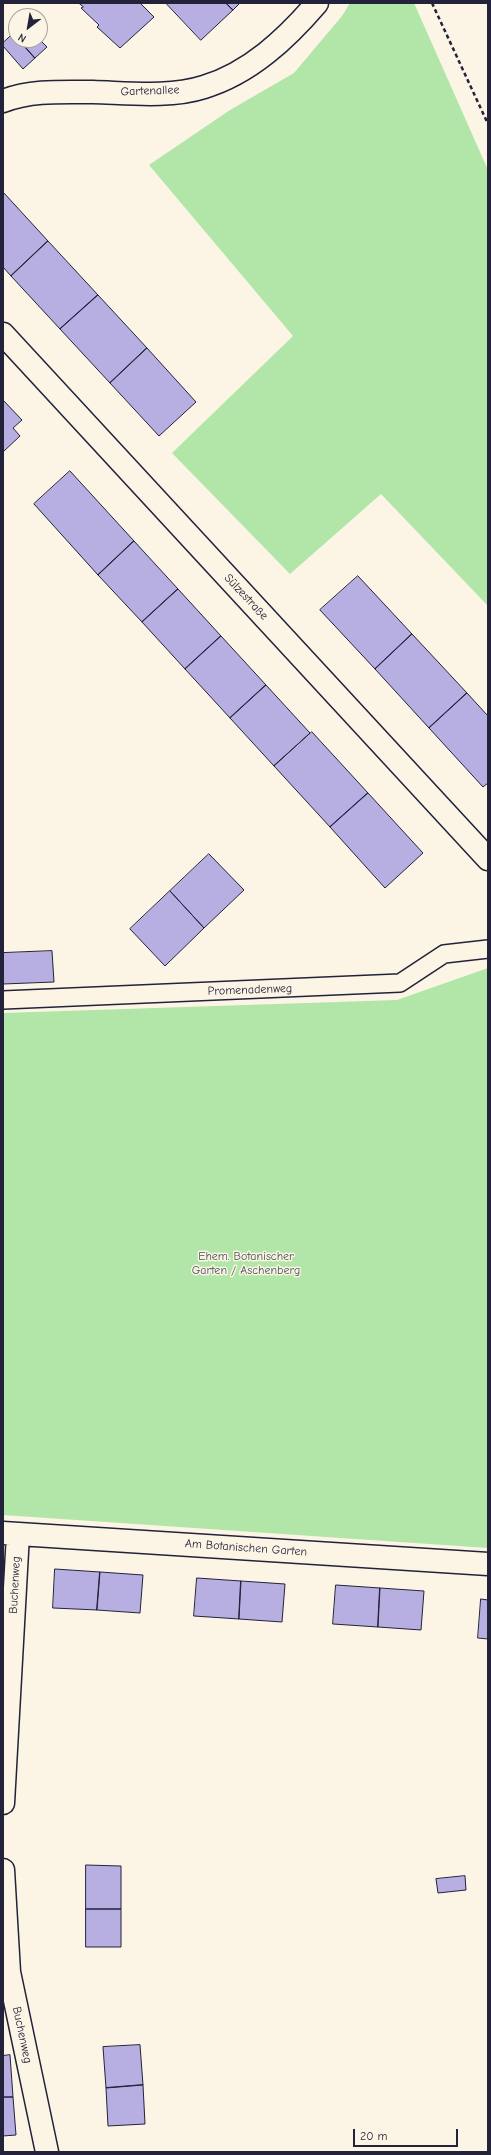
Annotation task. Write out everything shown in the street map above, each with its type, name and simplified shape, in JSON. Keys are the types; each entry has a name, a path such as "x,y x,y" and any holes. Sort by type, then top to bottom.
{"street":[{"name":"Gartenallee","path":"3,101 21,94 54,92 164,93 204,88 238,73 268,52 294,29 317,3"},
{"name":"Sülzestraße","path":"3,334 488,859"},
{"name":"Am Botanischen Garten","path":"10,1534 488,1564"},
{"name":"Buchenweg","path":"3,1803 10,1534"},
{"name":"Buchenweg","path":"3,1870 9,1972 47,2152"}],"lane":[{"name":"Promenadenweg","path":"3,1000 400,984 444,954 488,948"}],"path":[{"path":"432,3 488,124"}],"green space":[{"path":"350,3 414,3 488,170 488,606 381,494 290,574 172,453 293,336 149,165 230,110 294,73 342,16"},
{"name":"Ehem. Botanischer Garten / Aschenberg","path":"488,968 488,1548 3,1515 3,1013 397,1000"}],"building":[{"path":"79,3 140,3 154,17 120,48 97,27 99,25 81,8 83,7"},
{"path":"166,3 226,3 233,10 201,40"},
{"path":"226,3 240,3 233,10"},
{"path":"8,38 8,48 26,48 35,58 23,69 3,46 3,43"},
{"path":"26,48 46,48 35,58"},
{"path":"3,192 48,241 11,276 3,267"},
{"path":"48,241 98,295 60,329 11,276"},
{"path":"98,295 147,348 110,383 60,329"},
{"path":"147,348 196,402 159,436 110,383"},
{"path":"3,400 22,420 13,428 20,436 3,452"},
{"path":"70,471 134,541 98,575 34,504"},
{"path":"134,541 178,589 142,622 98,575"},
{"path":"358,576 412,634 375,669 320,610"},
{"path":"178,589 221,636 185,669 142,622"},
{"path":"412,634 467,693 429,728 375,669"},
{"path":"221,636 266,685 230,718 185,669"},
{"path":"266,685 310,733 274,766 230,718"},
{"path":"467,693 488,716 488,783 483,787 429,728"},
{"path":"312,732 368,793 330,827 274,766"},
{"path":"368,793 423,853 385,888 330,827"},
{"path":"209,854 244,890 204,928 170,891"},
{"path":"170,891 204,928 165,966 130,929"},
{"path":"52,951 54,982 3,984 3,953"},
{"path":"55,1569 100,1572 97,1610 53,1608"},
{"path":"100,1572 143,1575 140,1613 97,1610"},
{"path":"197,1578 241,1581 239,1619 194,1616"},
{"path":"241,1581 285,1584 282,1622 239,1619"},
{"path":"336,1585 380,1588 378,1627 333,1624"},
{"path":"380,1588 424,1591 421,1630 378,1627"},
{"path":"481,1599 488,1600 488,1639 478,1638"},
{"path":"86,1865 121,1866 121,1909 86,1909"},
{"path":"465,1876 466,1890 438,1893 436,1879"},
{"path":"86,1909 121,1909 121,1947 86,1947"},
{"path":"140,2045 143,2085 106,2088 103,2047"},
{"path":"10,2055 13,2097 3,2097 3,2056"},
{"path":"143,2085 145,2124 108,2126 106,2088"},
{"path":"3,2097 13,2097 16,2135 3,2136"}]}
